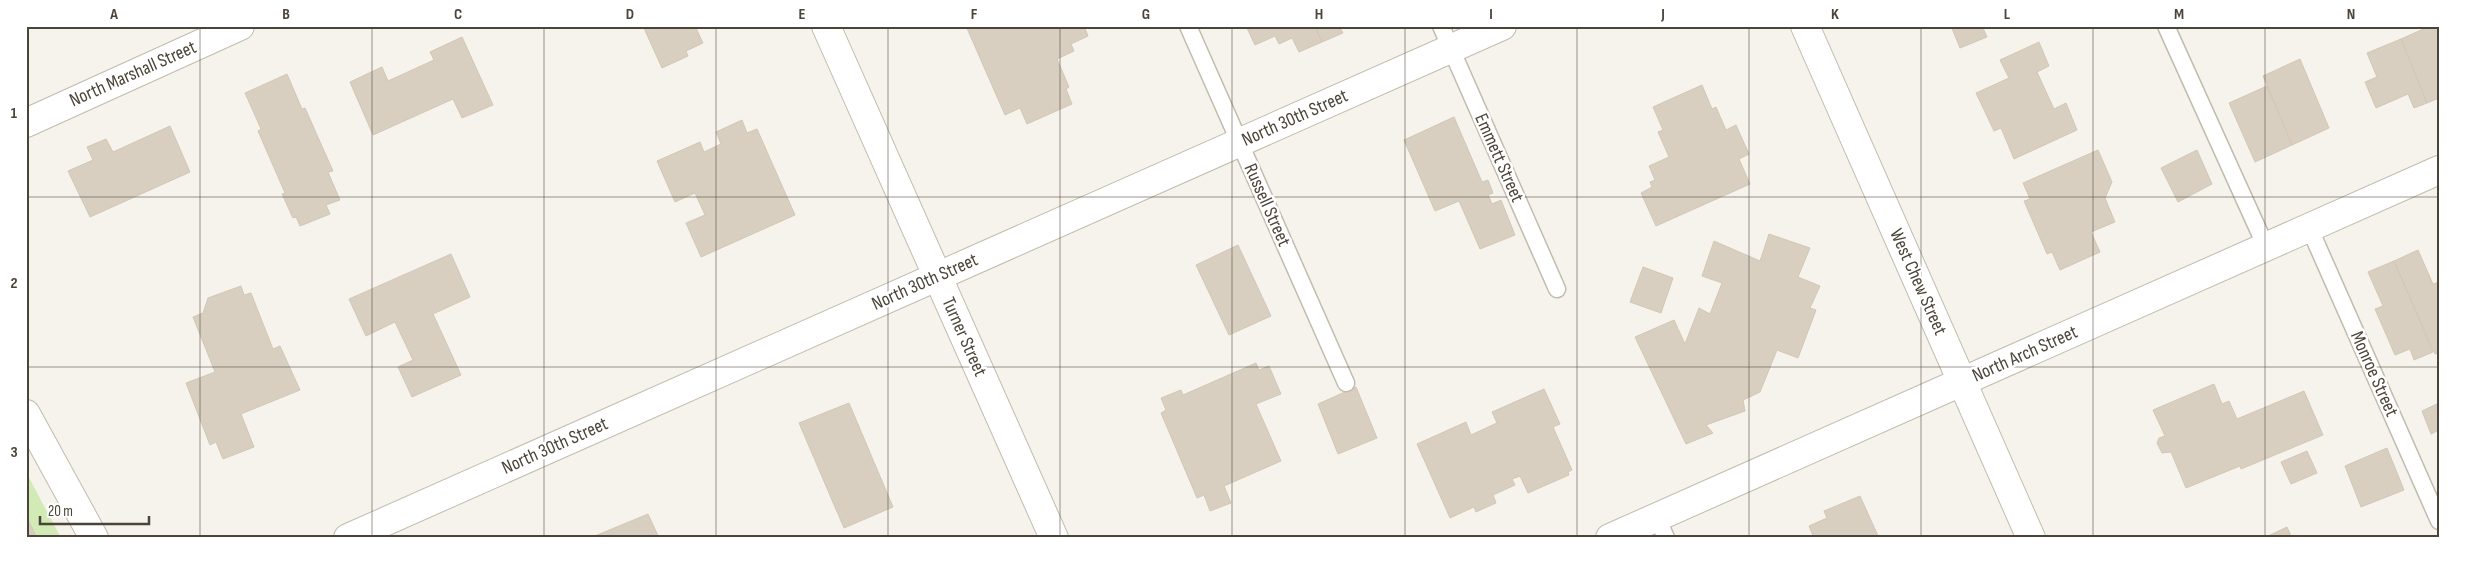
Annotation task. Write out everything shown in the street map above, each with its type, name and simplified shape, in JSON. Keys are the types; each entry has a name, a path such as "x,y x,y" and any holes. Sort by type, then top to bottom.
{"street":[{"name":"North Marshall Street","path":"26,122 240,26"},
{"name":"Turner Street","path":"826,26 1054,538"},
{"name":"North 30th Street","path":"348,538 1240,143 1446,38 1502,26"},
{"name":"West Chew Street","path":"1805,26 2031,538"},
{"name":"North Arch Street","path":"1610,538 1661,527 1962,382 2439,170"},
{"path":"26,414 94,538"}],"lane":[{"name":"Russell Street","path":"1188,26 1346,383"},
{"path":"2166,26 2266,247"},
{"name":"Emmett Street","path":"1446,38 1557,289"},
{"name":"Monroe Street","path":"2309,227 2439,521"}],"green space":[{"path":"26,472 61,538 26,538"}],"building":[{"path":"643,26 695,26 703,43 686,51 688,56 662,68"},
{"path":"966,26 1084,26 1088,36 1071,44 1074,51 1057,59 1069,87 1066,89 1072,104 1027,124 1020,108 1005,115"},
{"path":"1246,26 1315,26 1322,42 1299,52 1292,38 1279,44 1275,36 1255,45"},
{"path":"1315,26 1339,26 1343,33 1322,42"},
{"path":"1951,26 1982,26 1987,37 1960,48"},
{"path":"2430,26 2437,26 2439,30 2439,98 2427,103 2401,39"},
{"path":"462,37 493,105 462,118 453,99 373,135 350,82 382,67 388,81 434,60 430,52"},
{"path":"2401,39 2427,103 2414,108 2408,94 2376,108 2365,82 2377,77 2367,53"},
{"path":"2039,42 2049,66 2037,72 2054,109 2066,103 2077,130 2014,159 2001,128 1994,131 1976,93 2009,78 2000,60"},
{"path":"2300,59 2329,128 2292,145 2263,76"},
{"path":"287,74 302,109 305,108 333,171 328,172 340,200 326,205 330,214 300,226 296,217 293,218 282,194 285,193 258,131 261,129 245,93"},
{"path":"1702,85 1712,109 1716,107 1726,130 1736,125 1749,154 1739,159 1750,184 1656,226 1641,193 1652,187 1650,182 1655,180 1649,166 1669,157 1658,132 1663,130 1653,107"},
{"path":"2267,86 2292,145 2255,162 2229,103"},
{"path":"1454,117 1482,182 1488,180 1493,193 1488,195 1492,204 1501,200 1515,235 1480,249 1459,201 1435,211 1404,140"},
{"path":"742,120 747,133 757,129 795,215 701,257 686,223 705,215 695,193 675,202 657,161 700,142 704,152 721,144 716,132"},
{"path":"170,126 190,172 90,217 68,171 93,160 87,147 106,139 113,152"},
{"path":"2098,150 2112,182 2105,198 2115,222 2091,232 2100,252 2060,270 2052,252 2047,254 2024,201 2030,199 2023,183"},
{"path":"2197,150 2212,184 2178,202 2161,168"},
{"path":"1769,234 1810,248 1798,277 1820,286 1810,308 1816,310 1798,358 1777,350 1760,392 1743,400 1745,411 1706,425 1713,433 1686,444 1635,337 1674,320 1685,344 1699,308 1710,314 1722,283 1702,276 1714,241 1760,261"},
{"path":"1238,245 1271,316 1229,335 1196,265"},
{"path":"2418,250 2433,284 2439,282 2439,353 2435,354 2394,261"},
{"path":"451,254 470,297 433,314 461,375 412,397 398,367 413,360 395,322 366,336 349,299"},
{"path":"2394,261 2433,352 2414,360 2410,349 2395,355 2375,309 2383,306 2368,272"},
{"path":"1643,267 1673,278 1661,313 1630,302"},
{"path":"241,286 244,295 251,293 273,349 280,346 300,390 241,414 254,447 223,459 216,442 210,445 186,383 215,372 193,317 203,313 208,298"},
{"path":"1256,363 1259,370 1269,366 1281,394 1256,404 1281,461 1224,486 1231,503 1210,511 1204,495 1197,498 1161,413 1166,410 1161,398 1181,390 1183,395"},
{"path":"2214,384 2222,404 2229,401 2237,419 2304,391 2323,435 2241,469 2240,466 2186,488 2171,452 2162,453 2157,443 2159,438 2165,436 2153,410"},
{"path":"1356,387 1377,438 1338,454 1318,404"},
{"path":"1544,389 1560,424 1553,427 1572,470 1568,472 1569,475 1528,493 1520,476 1512,479 1515,485 1493,495 1496,503 1476,512 1474,507 1450,518 1417,444 1466,422 1471,435 1497,423 1492,412"},
{"path":"849,403 893,507 844,528 799,423"},
{"path":"2439,403 2439,430 2431,434 2422,411"},
{"path":"2387,448 2404,490 2361,507 2345,466"},
{"path":"2307,451 2317,473 2291,484 2281,462"},
{"path":"1860,496 1879,538 1814,538 1809,526 1827,518 1824,511"},
{"path":"648,514 659,538 590,538"},
{"path":"26,516 37,538 26,538"},
{"path":"2287,527 2292,538 2264,538"}]}
